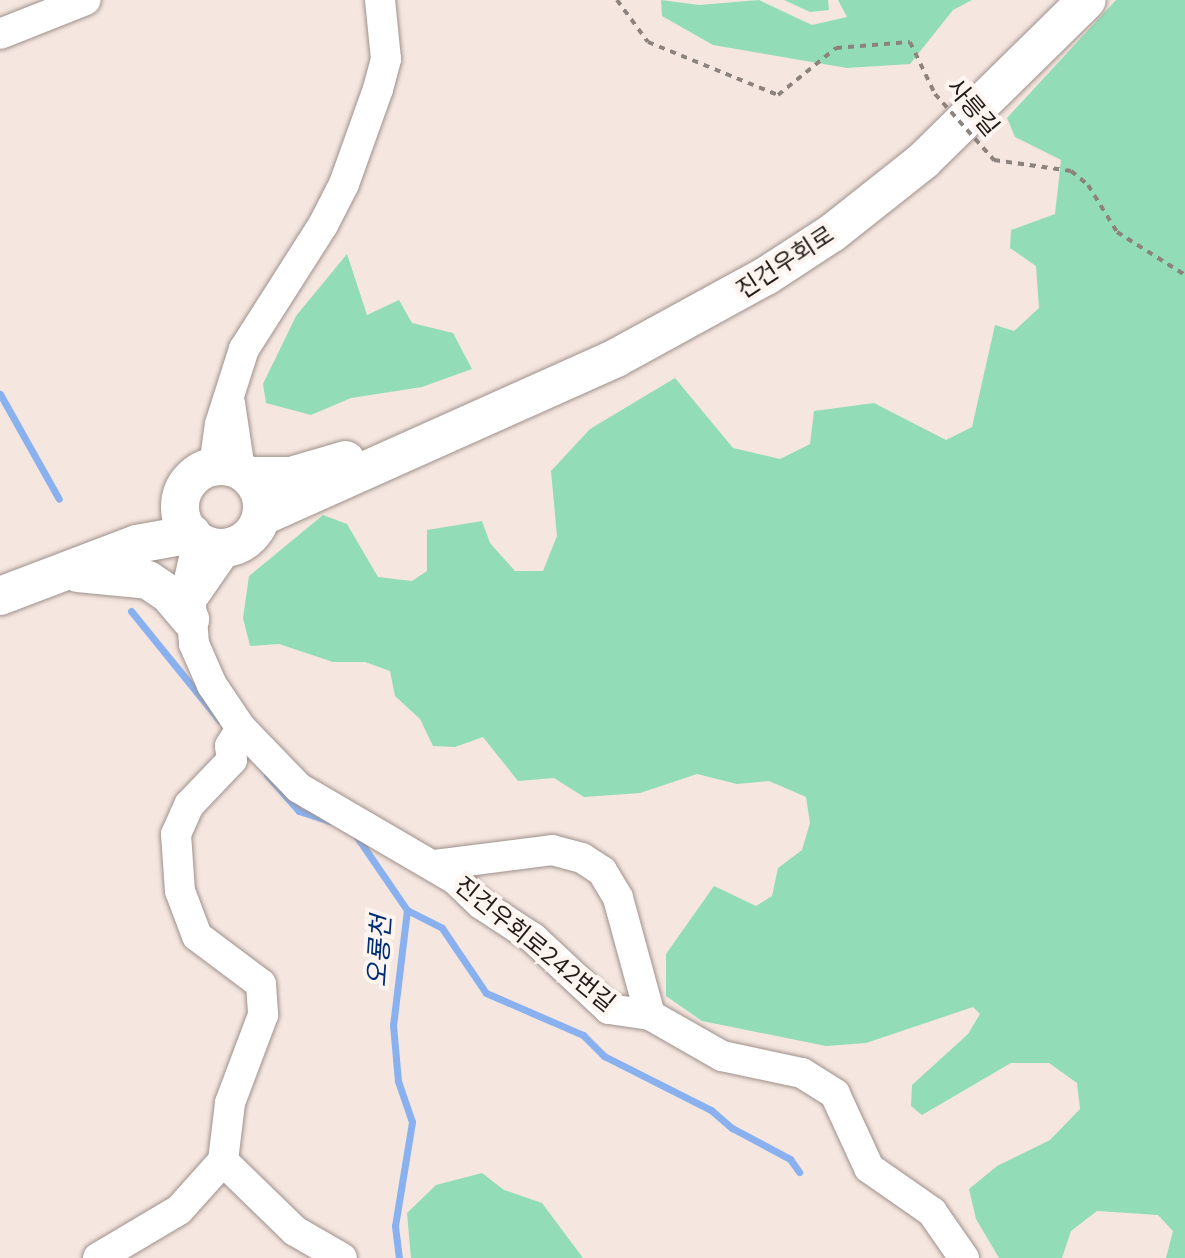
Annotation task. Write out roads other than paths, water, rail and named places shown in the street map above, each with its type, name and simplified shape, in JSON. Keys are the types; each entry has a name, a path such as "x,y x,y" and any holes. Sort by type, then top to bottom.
{"main road":[{"name":"진건우회로","path":"0,596 137,544 247,539 261,517 642,345 706,312 832,233 924,160 1087,0"},
{"name":"진건우회로","path":"67,571 81,550 142,525 183,492 191,480 236,464 291,476 426,440"},
{"path":"236,464 258,490 261,517"},
{"path":"183,492 182,519 206,540"},
{"path":"67,571 138,576 162,587 191,609"}],"street":[{"path":"16,22 86,0"},
{"path":"236,464 228,397 244,349 344,184 386,59 380,0"},
{"name":"진건우회로242번길","path":"206,540 189,580 191,609 212,685 237,735 299,788 435,865 481,904 533,938 609,1009 650,1015 722,1056 802,1073 835,1094 869,1168 932,1212 964,1258"},
{"path":"98,1258 179,1210 223,1161 230,1103 263,1015 261,984 197,936 180,891 176,834 189,805 232,760 237,735"},
{"path":"435,865 552,850 582,858 602,871 618,898 650,1015"},
{"path":"223,1161 295,1231 342,1258"}],"waterway":[{"name":"오룡천","path":"0,394 59,499"},
{"name":"오룡천","path":"131,611 220,721"},
{"name":"오룡천","path":"267,775 299,811 329,821"},
{"name":"오룡천","path":"357,837 407,910 393,1025 398,1081 412,1122 395,1226 399,1258"},
{"path":"407,910 442,928 486,993 583,1035 604,1056 711,1110 732,1128 790,1159 799,1172"}]}
